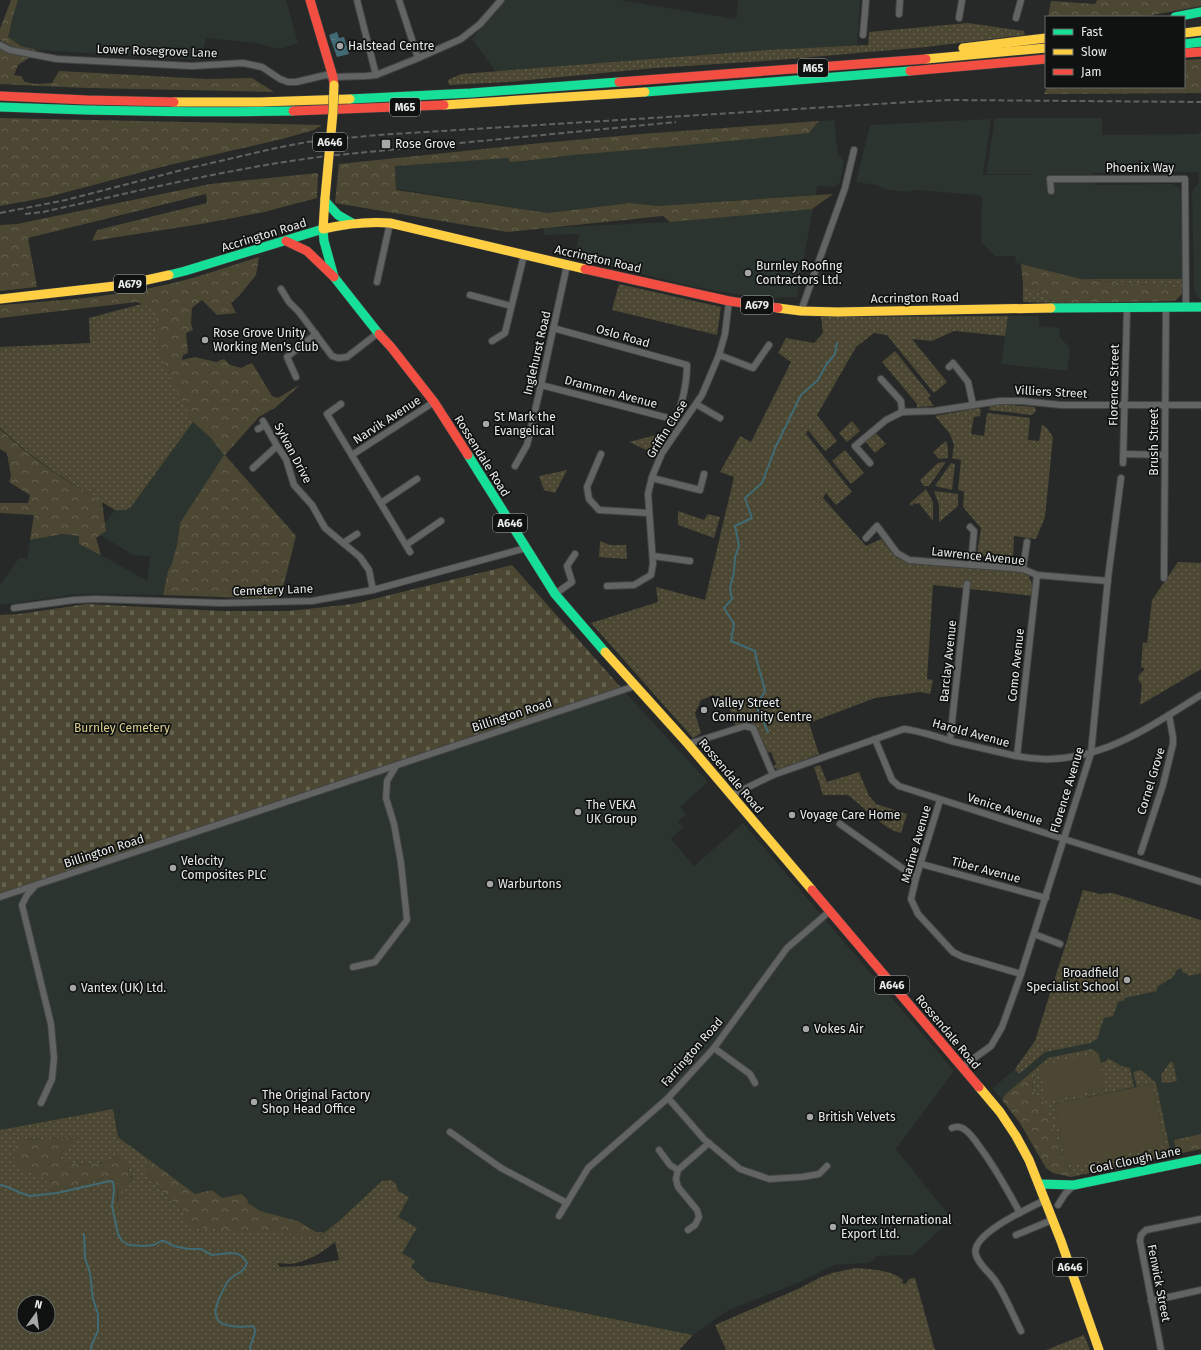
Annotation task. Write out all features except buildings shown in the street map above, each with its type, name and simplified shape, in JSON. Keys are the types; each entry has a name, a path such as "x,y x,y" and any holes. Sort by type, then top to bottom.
{"main road":[{"name":"A646","path":"310,0 333,81 333,112 323,229"},
{"path":"1180,16 1201,12"},
{"path":"1185,33 1201,31"},
{"path":"580,85 601,80 626,77 954,50 1045,38"},
{"path":"1185,44 1201,42"},
{"name":"M65","path":"0,96 112,101 268,101 347,99 542,89 1045,48"},
{"path":"1185,53 1201,52"},
{"name":"M65","path":"0,107 113,112 268,112 426,106 573,98 939,70 1045,59"},
{"path":"809,80 874,80 1045,66"},
{"path":"325,200 338,215 352,223"},
{"name":"Accrington Road","path":"0,299 124,285 185,271 323,229 368,221 390,224 729,301 801,311 842,312 1201,307"},
{"name":"Rossendale Road","path":"323,229 324,241 334,277 434,402 555,594 732,795 1000,1112 1016,1136 1029,1160 1039,1184 1061,1241 1099,1350"},
{"path":"286,241 307,251 334,277"},
{"name":"Coal Clough Lane","path":"1039,1184 1074,1185 1201,1159"}],"street":[{"path":"357,0 376,75"},
{"path":"399,0 418,58"},
{"name":"Lower Rosegrove Lane","path":"0,45 10,50 57,59 177,66 243,63 262,67 280,79 288,82 296,82 326,75 333,81 376,75 461,39 480,24 501,0"},
{"path":"863,35 866,0"},
{"path":"899,14 900,0"},
{"path":"959,18 962,0"},
{"path":"1016,18 1021,0"},
{"path":"801,311 845,188 854,150"},
{"name":"Phoenix Way","path":"1051,191 1050,180 1185,179 1186,307"},
{"path":"377,282 390,224"},
{"path":"492,341 504,333 524,255"},
{"name":"Inglehurst Road","path":"515,466 527,445 567,265"},
{"path":"281,289 289,302 299,312 332,356 338,358 347,357 378,333"},
{"path":"470,295 511,306"},
{"name":"Griffin Close","path":"607,586 634,585 651,575 654,564 648,494 652,478 662,453 702,395 719,355 725,334 729,301"},
{"name":"Florence Street","path":"1123,463 1127,307"},
{"name":"Brush Street","path":"1164,578 1166,307"},
{"name":"Oslo Road","path":"554,328 687,365 685,393 676,420"},
{"path":"296,377 286,357 316,334"},
{"path":"719,355 752,368 769,345"},
{"path":"949,367 953,364 968,382 973,405"},
{"path":"882,378 901,400 902,412"},
{"name":"Drammen Avenue","path":"541,385 676,420"},
{"name":"Villiers Street","path":"870,463 855,446 886,420 902,412 934,411 1000,401 1022,401 1061,405 1201,405"},
{"name":"Narvik Avenue","path":"352,455 434,402"},
{"path":"342,404 327,414 410,552"},
{"path":"696,404 720,418"},
{"name":"Sylvan Drive","path":"258,429 264,423 286,459 294,485 312,505 325,528 360,557 369,570 373,590"},
{"path":"253,468 277,446"},
{"path":"601,454 587,487 589,499 599,510 649,513"},
{"path":"1124,454 1165,455"},
{"path":"652,478 700,490 704,474"},
{"name":"Florence Avenue","path":"962,1066 991,1046 1002,1027 1046,898 1091,754 1108,581 1121,478"},
{"path":"381,503 417,479"},
{"path":"406,545 442,521"},
{"name":"Lawrence Avenue","path":"866,538 877,526 897,553 909,560 1023,569 1037,575 1108,581"},
{"path":"970,527 974,531 971,565"},
{"path":"343,543 357,534"},
{"path":"1023,569 1027,542"},
{"name":"Cemetery Lane","path":"14,608 74,600 95,599 222,603 312,601 373,590 526,548"},
{"path":"555,594 572,582 567,566 575,554"},
{"path":"653,556 690,561"},
{"name":"Como Avenue","path":"1017,756 1037,575"},
{"name":"Barclay Avenue","path":"950,740 967,584"},
{"name":"Billington Road","path":"0,897 635,686"},
{"name":"Harold Avenue","path":"732,795 773,775 904,729 921,731 950,740 1017,756 1038,759 1066,759 1091,754 1127,740 1201,695"},
{"name":"Cornel Grove","path":"1141,852 1163,785 1173,744 1169,715"},
{"path":"688,744 745,726 753,728 773,775"},
{"name":"Venice Avenue","path":"875,739 892,780 899,786 1064,840 1201,882"},
{"path":"354,967 375,962 407,920 401,863 394,824 386,798 387,781 396,766"},
{"name":"Marine Avenue","path":"940,800 911,899 918,914 953,952 1021,974"},
{"path":"840,824 916,878"},
{"name":"Tiber Avenue","path":"921,864 1046,898"},
{"path":"35,886 27,895 22,905 52,1024 54,1058 52,1079 41,1103"},
{"name":"Farrington Road","path":"559,1216 588,1168 668,1098 714,1048 788,948 830,911"},
{"path":"1034,934 1060,944"},
{"path":"714,1048 750,1074 755,1083"},
{"path":"668,1098 709,1143 740,1169 769,1179 802,1177 818,1174 827,1166"},
{"path":"952,1128 956,1126 964,1129 974,1139 992,1162 1020,1213"},
{"path":"450,1132 501,1168 567,1203"},
{"path":"688,1230 695,1225 699,1217 697,1210 678,1186 676,1179 678,1170 709,1143"},
{"path":"659,1150 670,1165 678,1170"},
{"path":"1058,1205 1065,1194 1074,1185"},
{"path":"1021,1331 997,1282 991,1274 984,1269 975,1254 976,1245 988,1232 1045,1200"},
{"name":"Fenwick Street","path":"1161,1350 1140,1241 1141,1235 1146,1230 1201,1219"},
{"path":"1016,1235 1052,1220"},
{"path":"1151,1301 1201,1290"}],"shaded area":[{"path":"14,0 286,0 298,43 280,49 255,43 206,38 201,59 36,50 21,46 3,34"},
{"path":"505,0 620,0 736,19 738,0 860,0 857,46 767,50 496,72 472,39"},
{"path":"995,118 1102,118 1102,135 1197,134 1201,132 1201,300 1197,297 1194,286 1192,193 1195,186 1199,184 1198,172 1093,173 1095,185 1173,184 1180,188 1182,279 1081,279 1016,263 1015,256 995,256 981,242 982,197 978,195 916,190 906,192 884,189 877,185 856,182 870,125 991,119 983,175 1032,175 986,174"},
{"path":"834,120 838,155 841,156 844,161 840,183 834,187 817,186 816,195 658,206 630,203 548,213 396,189 395,165 508,158 510,162 519,162 550,157 809,133 819,121"},
{"path":"813,208 797,297 758,298 690,286 575,257 579,234 544,235 544,228 670,222"},
{"path":"1008,316 1039,316 1039,326 1060,328 1059,336 1068,346 1070,351 1067,371 1001,364"},
{"path":"193,422 211,438 225,455 180,523 177,545 168,571 163,595 78,594 0,605 0,585 19,558 27,559 30,540 63,534 79,536 79,544 147,581 150,556 153,551 149,556 133,555 97,533 115,510 125,510 131,507"},
{"path":"623,690 708,782 680,807 686,814 678,822 683,827 671,839 694,866 743,823 954,1071 896,1149 952,1219 913,1255 877,1256 871,1262 834,1265 800,1282 729,1310 693,1335 390,1273 340,1220 329,1230 324,1232 316,1232 298,1221 260,1211 252,1207 241,1194 222,1198 212,1190 195,1194 118,1137 113,1109 0,1130 0,897"},
{"name":"Broadfield Specialist School","path":"1083,890 1100,894 1112,893 1201,920 1201,1149 1071,1177 1053,1173 1046,1168 1020,1123 993,1088 1015,1069 1035,1041"}],"green space":[{"path":"11,0 18,0 8,37 21,46 36,50 35,53 11,46 0,40 0,29"},
{"path":"1097,0 1201,0 1201,6 1147,16 1048,16 1051,1 1095,4"},
{"path":"968,23 1024,31 1025,35 926,47 778,60 655,68 507,82 449,85 448,80 461,74 767,50 868,45 869,32"},
{"path":"0,49 29,58 18,65 14,75 21,76 25,82 35,84 52,83 59,71 207,79 252,78 274,92 87,88 0,84"},
{"path":"1201,59 1201,93 1044,94 1047,88 1185,88 1185,60"},
{"path":"0,118 322,125 314,130 282,139 165,166 48,197 0,206"},
{"path":"819,121 809,133 510,162 508,158 395,166 396,190 548,213 630,203 658,206 833,194 812,209 670,222 663,216 507,232 335,203 339,164 641,134"},
{"path":"318,173 317,198 264,212 201,224 92,241 97,230 207,203 206,194 28,238 37,287 0,291 0,225 17,224 210,184"},
{"path":"259,257 256,275 239,296 231,303 236,313 217,315 202,300 192,308 191,323 193,330 186,333 188,353 183,355 182,360 195,357 216,362 224,359 230,365 241,368 252,363 272,396 278,398 301,384 276,407 259,417 225,455 296,536 280,599 163,595 168,571 177,545 180,523 224,455 211,438 193,422 168,373 159,351 155,310 137,302 0,318 0,305 85,298 127,292 192,278"},
{"path":"1021,264 1081,279 1182,288 1182,294 1176,300 1172,301 1070,303 1048,299 1023,283"},
{"path":"1081,279 1182,279 1182,288"},
{"path":"1023,283 1048,299 1070,303 1023,302"},
{"path":"619,284 721,307 717,335 612,310"},
{"path":"142,304 156,310 159,351 193,422 131,507 125,510 115,510 41,462 27,452 0,428 0,347 90,343 89,318"},
{"path":"1008,316 1005,336 954,331 932,341 912,339 947,382 934,393 887,335 874,333 856,347 817,415 837,441 825,451 808,430 806,434 852,492 836,505 826,493 823,498 866,546 881,539 897,558 911,564 1019,572 1029,576 1034,589 1034,596 933,585 927,679 933,680 930,694 920,692 875,698 809,723 819,754 779,770 773,767 776,764 771,752 766,753 754,724 736,728 727,701 713,695 701,700 695,713 701,733 693,738 591,623 658,602 656,587 705,600 734,477 720,472 740,436 751,442 791,362 778,353 786,338 814,343 823,333 821,317"},
{"path":"895,351 931,396 928,398 934,406 917,407 917,404 882,362"},
{"path":"997,404 1035,407 1036,411 1032,415 989,410 990,406"},
{"path":"979,408 981,410 980,416 974,417 971,434 984,436 987,413 1030,418 1028,440 1039,441 1042,425 1046,427 1053,437 1045,517 1036,539 1014,536 1013,559 977,555 981,528 963,507 964,491 958,490 961,460 952,458 954,445 950,434 935,416"},
{"path":"852,421 860,431 847,442 839,433"},
{"path":"0,429 36,459 102,502 106,531 96,538 101,555 79,544 79,536 63,534 30,540 34,515 0,513 0,503 28,503 30,495 9,482 11,476 7,453 0,449"},
{"path":"876,433 886,444 875,453 865,441"},
{"path":"660,434 653,453 629,442"},
{"path":"946,441 948,447 948,458 939,459 933,452"},
{"path":"845,450 864,473 851,484 832,461"},
{"path":"946,462 929,486 924,486 920,480 938,463"},
{"path":"951,463 955,464 952,490 935,486"},
{"path":"567,470 555,493 544,490 539,476"},
{"path":"926,489 933,502 933,521 919,503 914,503 912,506 909,504"},
{"path":"934,491 958,494 958,506 939,522 939,505"},
{"path":"678,511 704,520 708,514 720,517 714,538 678,525"},
{"path":"600,541 610,545 626,545 627,559 599,557"},
{"path":"1178,562 1201,563 1201,669 1140,705 1142,685 1138,679 1139,675 1144,670 1144,668 1141,667 1143,642 1147,643 1152,600"},
{"name":"Burnley Cemetery","path":"512,565 623,690 0,897 0,615 19,614 87,604 222,611 289,611 353,604"},
{"path":"820,765 827,782 859,772 869,796 876,804 907,814 901,833 894,831 880,822 848,795 823,795 814,767"},
{"path":"1083,890 1100,894 1112,893 1201,920 1201,973 1189,976 1186,973 1183,973 1181,968 1177,970 1173,977 1157,987 1157,991 1124,998 1125,1000 1118,1002 1113,1016 1104,1018 1097,1039 1090,1043 1045,1052 1019,1074 1015,1069 1035,1041"},
{"path":"1092,1049 1098,1053 1101,1063 1106,1061 1108,1058 1121,1066 1130,1068 1134,1087 1054,1104 1066,1165 1165,1145 1152,1084 1137,1087 1133,1072 1141,1070 1156,1083 1171,1155 1071,1177 1069,1168 1065,1167 1063,1163 1062,1156 1041,1096 1035,1094 1032,1090 1034,1070 1048,1058"},
{"path":"1098,1053 1106,1089 1047,1101 1039,1066"},
{"path":"1170,1062 1173,1062 1177,1081 1166,1083 1162,1082 1161,1075"},
{"path":"1034,1070 1032,1090 1035,1094 1041,1095 1062,1156 1063,1163 1065,1167 1069,1168 1071,1177 1053,1173 1046,1168 1020,1123 1002,1100 1005,1095"},
{"path":"1152,1084 1165,1145 1066,1166 1054,1104"},
{"path":"113,1109 118,1137 148,1159 146,1170 163,1193 183,1210 320,1236 340,1220 382,1181 391,1180 396,1184 398,1191 409,1197 398,1217 417,1228 402,1253 415,1261 411,1267 427,1281 693,1335 679,1350 0,1350 0,1130","holes":["75,1138 62,1153 60,1160 82,1165 105,1162 119,1156 128,1165 129,1176 133,1177 132,1180 126,1184 117,1203 117,1182 114,1179 104,1178 52,1192 49,1180 22,1140","335,1242 339,1260 302,1266 280,1267 277,1263 290,1264 302,1261 320,1253"]},
{"path":"1201,1134 1201,1149 1177,1154 1174,1140"},
{"path":"76,1138 62,1153 60,1160 82,1165 105,1162 119,1156 124,1158 128,1165 129,1176 133,1177 132,1180 126,1184 118,1209 117,1182 113,1179 104,1178 52,1192 49,1180 21,1170 14,1158 15,1145 22,1140"},
{"path":"148,1159 195,1194 212,1190 222,1198 241,1194 247,1199 248,1203 260,1211 298,1221 316,1232 324,1232 320,1236 188,1227 183,1210 163,1193 146,1170"},
{"path":"856,1268 887,1272 899,1277 903,1280 902,1283 906,1284 909,1279 915,1278 935,1350 726,1350 715,1325 798,1289 819,1278 832,1273"},
{"path":"1084,1335 1090,1350 1046,1350"}],"water":[{"name":"Halstead Centre","path":"337,32 339,38 344,37 349,54 337,57 329,35"}],"waterway":[{"path":"768,732 756,706 765,691 755,651 731,641 734,624 724,608 732,599 730,588 734,572 735,557 739,546 735,526 752,518 745,498 762,483 776,446 801,395 818,380 826,365 835,354 837,343"},
{"path":"0,1185 30,1196 57,1193 110,1181 113,1182 114,1191 112,1206 118,1234 122,1241 129,1245 144,1246 154,1245 164,1241 174,1246 188,1249 201,1249 212,1255 230,1253 238,1254 243,1257 247,1263 246,1266 226,1284 219,1299 216,1309 216,1316 219,1321 230,1326 253,1326 255,1333 250,1347 251,1350"},
{"path":"84,1234 85,1258 90,1273 93,1299 98,1314 98,1331 91,1350"}],"railway":[{"path":"0,213 66,200 190,168 276,148 307,142 377,135 952,100 1201,102"},
{"path":"25,214 43,212 220,173 291,161 327,156 676,122"}],"traffic: fast":[{"path":"1180,16 1201,12"},
{"path":"1185,44 1201,42"},
{"path":"645,92 910,71"},
{"path":"350,99 471,93 619,82"},
{"path":"0,107 146,111 293,111"},
{"path":"325,201 338,215 352,223"},
{"path":"169,275 323,229 324,241 334,277 379,334"},
{"path":"1051,308 1201,307"},
{"path":"468,455 555,594 605,652"},
{"path":"1039,1184 1074,1185 1201,1159"}],"traffic: slow":[{"path":"1185,33 1201,31"},
{"path":"963,48 1045,38"},
{"path":"926,59 1045,48"},
{"path":"325,198 334,85"},
{"path":"444,105 645,92"},
{"path":"174,102 260,102 350,99"},
{"path":"325,198 323,229 356,223 390,223 585,269"},
{"path":"0,299 124,285 169,275"},
{"path":"778,308 801,311 837,312 1051,308"},
{"path":"605,652 688,744 812,890"},
{"path":"979,1087 1000,1112 1016,1136 1029,1160 1061,1241 1099,1350"}],"traffic: jam":[{"path":"310,0 333,77 334,85"},
{"path":"1185,53 1201,52"},
{"path":"619,82 926,59"},
{"path":"910,71 1045,59"},
{"path":"0,96 174,102"},
{"path":"293,111 444,105"},
{"path":"286,241 307,251 334,277"},
{"path":"585,269 729,301 778,308"},
{"path":"379,334 434,402 468,455"},
{"path":"812,890 979,1087"}],"place":[{"name":"Halstead Centre","path":"340,46"},
{"name":"Rose Grove","path":"386,144"},
{"name":"Burnley Roofing Contractors Ltd.","path":"748,273"},
{"name":"Rose Grove Unity Working Men's Club","path":"205,340"},
{"name":"St Mark the Evangelical","path":"486,424"},
{"name":"Valley Street Community Centre","path":"704,710"},
{"name":"The VEKA UK Group","path":"578,812"},
{"name":"Voyage Care Home","path":"792,815"},
{"name":"Velocity Composites PLC","path":"173,868"},
{"name":"Warburtons","path":"490,884"},
{"name":"Broadfield Specialist School","path":"1127,980"},
{"name":"Vantex (UK) Ltd.","path":"73,988"},
{"name":"Vokes Air","path":"806,1029"},
{"name":"The Original Factory Shop Head Office","path":"254,1102"},
{"name":"British Velvets","path":"810,1117"},
{"name":"Nortex International Export Ltd.","path":"833,1227"}]}
